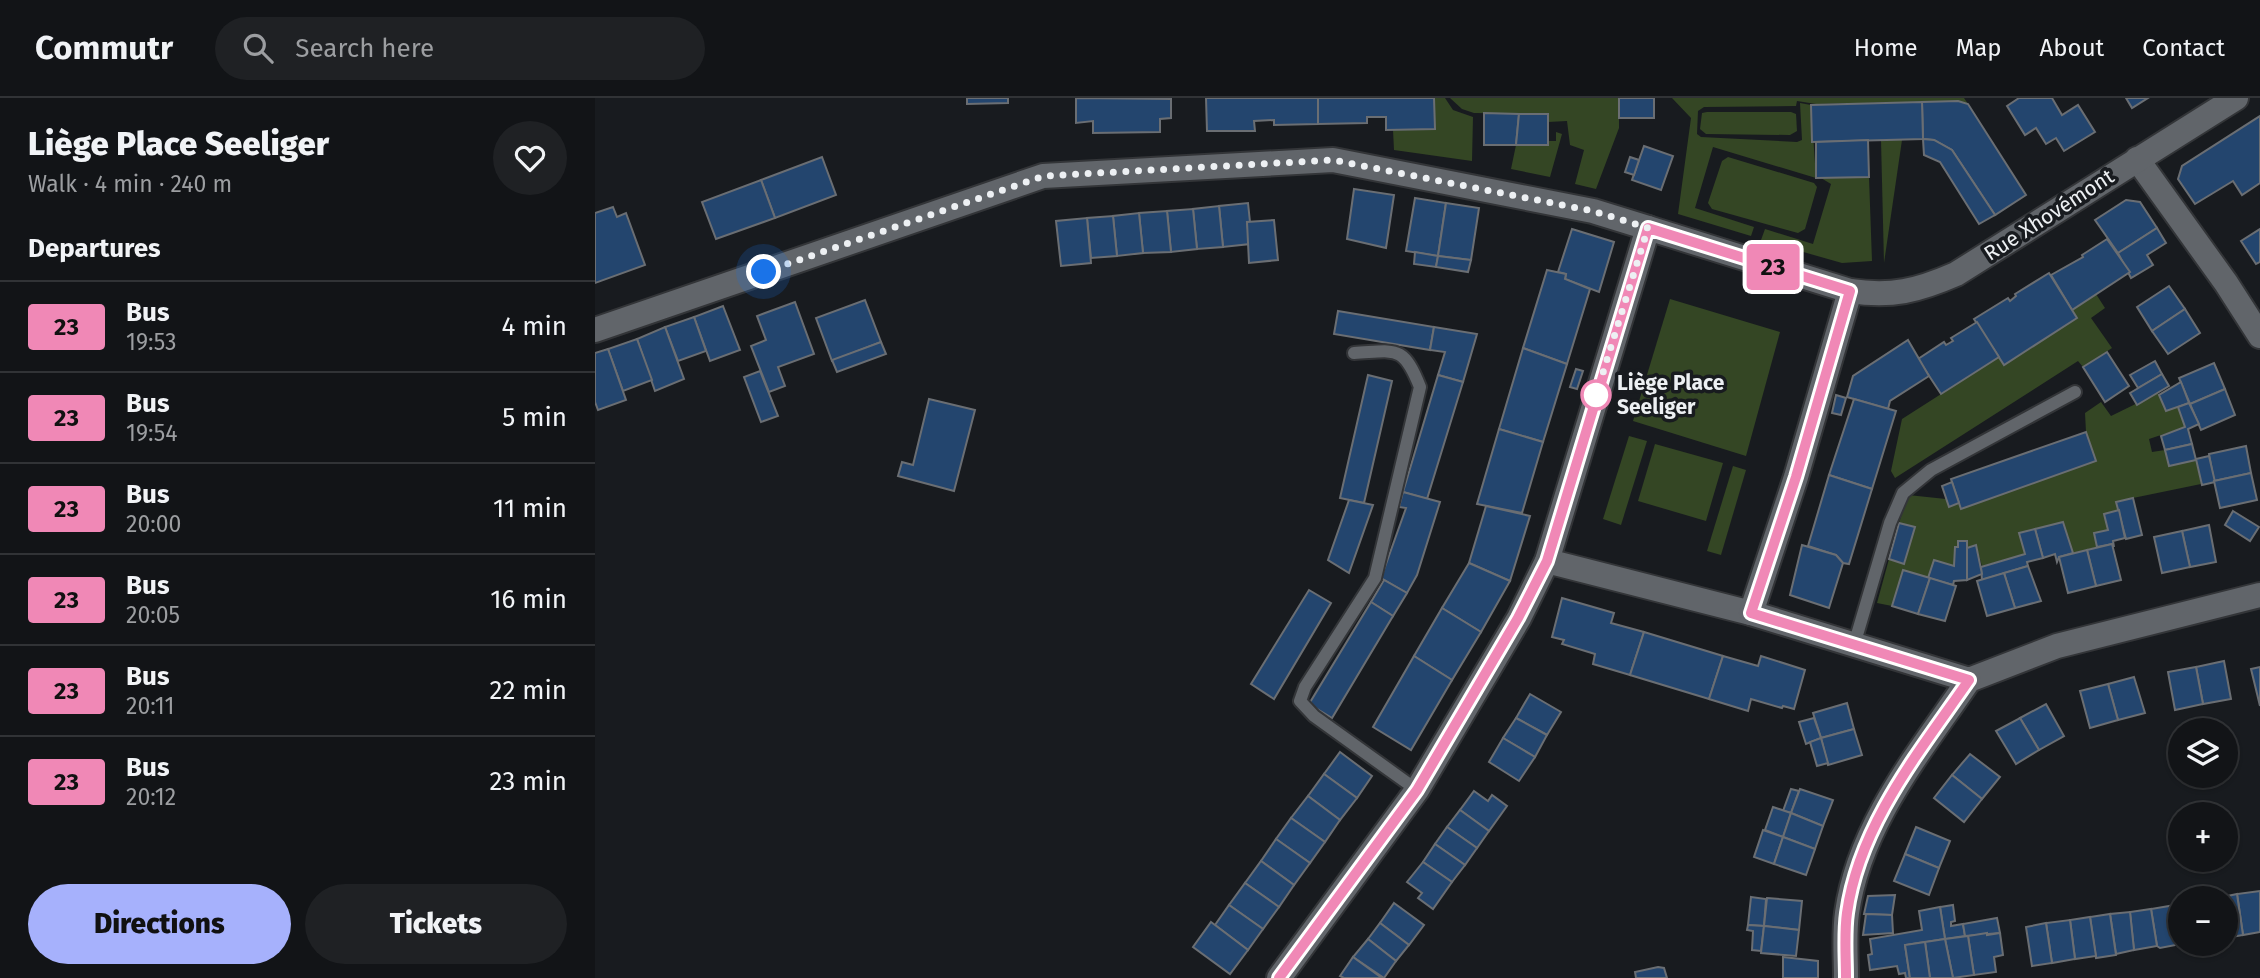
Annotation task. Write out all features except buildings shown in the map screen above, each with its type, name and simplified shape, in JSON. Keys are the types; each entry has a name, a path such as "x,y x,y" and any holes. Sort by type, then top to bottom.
{"street":[{"name":"Rue Xhovémont","path":"595,330 1044,176 1333,160 1593,211 1850,291 1879,295 1906,293 1956,274 2235,98"},
{"path":"2137,159 2226,283 2260,336"},
{"path":"1279,978 1417,790 1518,618 1547,561 1648,228"},
{"path":"1751,613 1796,477 1850,291"},
{"path":"1547,561 1751,613 1969,680"},
{"path":"1846,978 1847,914 1860,859 1891,796 1969,680 2057,646 2260,595"}],"lane":[{"path":"1354,353 1394,351 1410,361 1420,387 1375,578 1304,687 1300,701 1314,716 1417,790"},
{"path":"1854,645 1890,523 1903,493 1931,470 2075,391"}],"green space":[{"path":"1434,98 1445,98 1453,110 1473,117 1472,161 1394,150 1393,130 1435,129"},
{"path":"1450,98 1619,98 1619,128 1596,189 1575,184 1584,150 1570,145 1567,121 1548,122 1547,114 1474,113 1462,109"},
{"path":"1672,98 1964,98 1968,104 1958,101 1816,104 1797,101 1796,106 1704,107 1698,111 1697,134 1701,137 1797,142 1802,140 1800,103 1811,105 1816,178 1713,147 1695,208 1754,227 1751,236 1678,214 1691,118"},
{"path":"1791,112 1796,114 1797,131 1790,135 1706,134 1700,129 1702,113"},
{"path":"1556,132 1562,134 1550,177 1511,169 1516,145 1547,145 1548,141 1556,141"},
{"path":"1881,140 1902,140 1884,263"},
{"path":"1728,157 1814,183 1817,187 1805,229 1798,233 1712,209 1708,203 1722,161"},
{"path":"1869,177 1872,261 1842,263 1761,240 1765,229 1813,244 1831,184 1821,178"},
{"path":"2096,294 2105,308 2091,318 2112,348 2083,367 2078,361 1895,478 1891,471 1902,419 1999,357 2004,364 2077,318 2072,310"},
{"path":"1670,299 1780,332 1746,456 1633,421"},
{"path":"2158,393 2166,411 2177,406 2185,427 2149,439 2152,452 2165,450 2169,466 2196,460 2201,484 2133,498 2119,510 2104,514 2108,530 2094,533 2097,547 2073,553 2068,535 2025,554 1982,566 1976,545 1967,548 1967,541 1959,541 1958,547 1955,548 1954,566 1934,560 1928,578 1903,570 1892,606 1877,603 1889,559 1905,563 1914,528 1899,523 1908,495 1946,499 1949,506 1959,503 1962,508 2096,461 2086,432 2085,413 2101,402 2111,416"},
{"path":"1629,436 1647,441 1621,525 1603,519"},
{"path":"1655,444 1723,463 1706,521 1638,501"},
{"path":"1733,466 1746,470 1721,555 1707,551"}],"bus line":[{"name":"23","path":"1279,978 1417,790 1518,618 1547,561 1648,228 1850,291 1796,477 1751,613 1969,680 1891,796 1860,859 1847,914 1846,978"}],"place":[{"name":"Liège Place Seeliger","path":"1596,395"}],"route":[{"path":"764,272 1044,176 1333,160 1593,211 1648,228 1596,395"}]}
